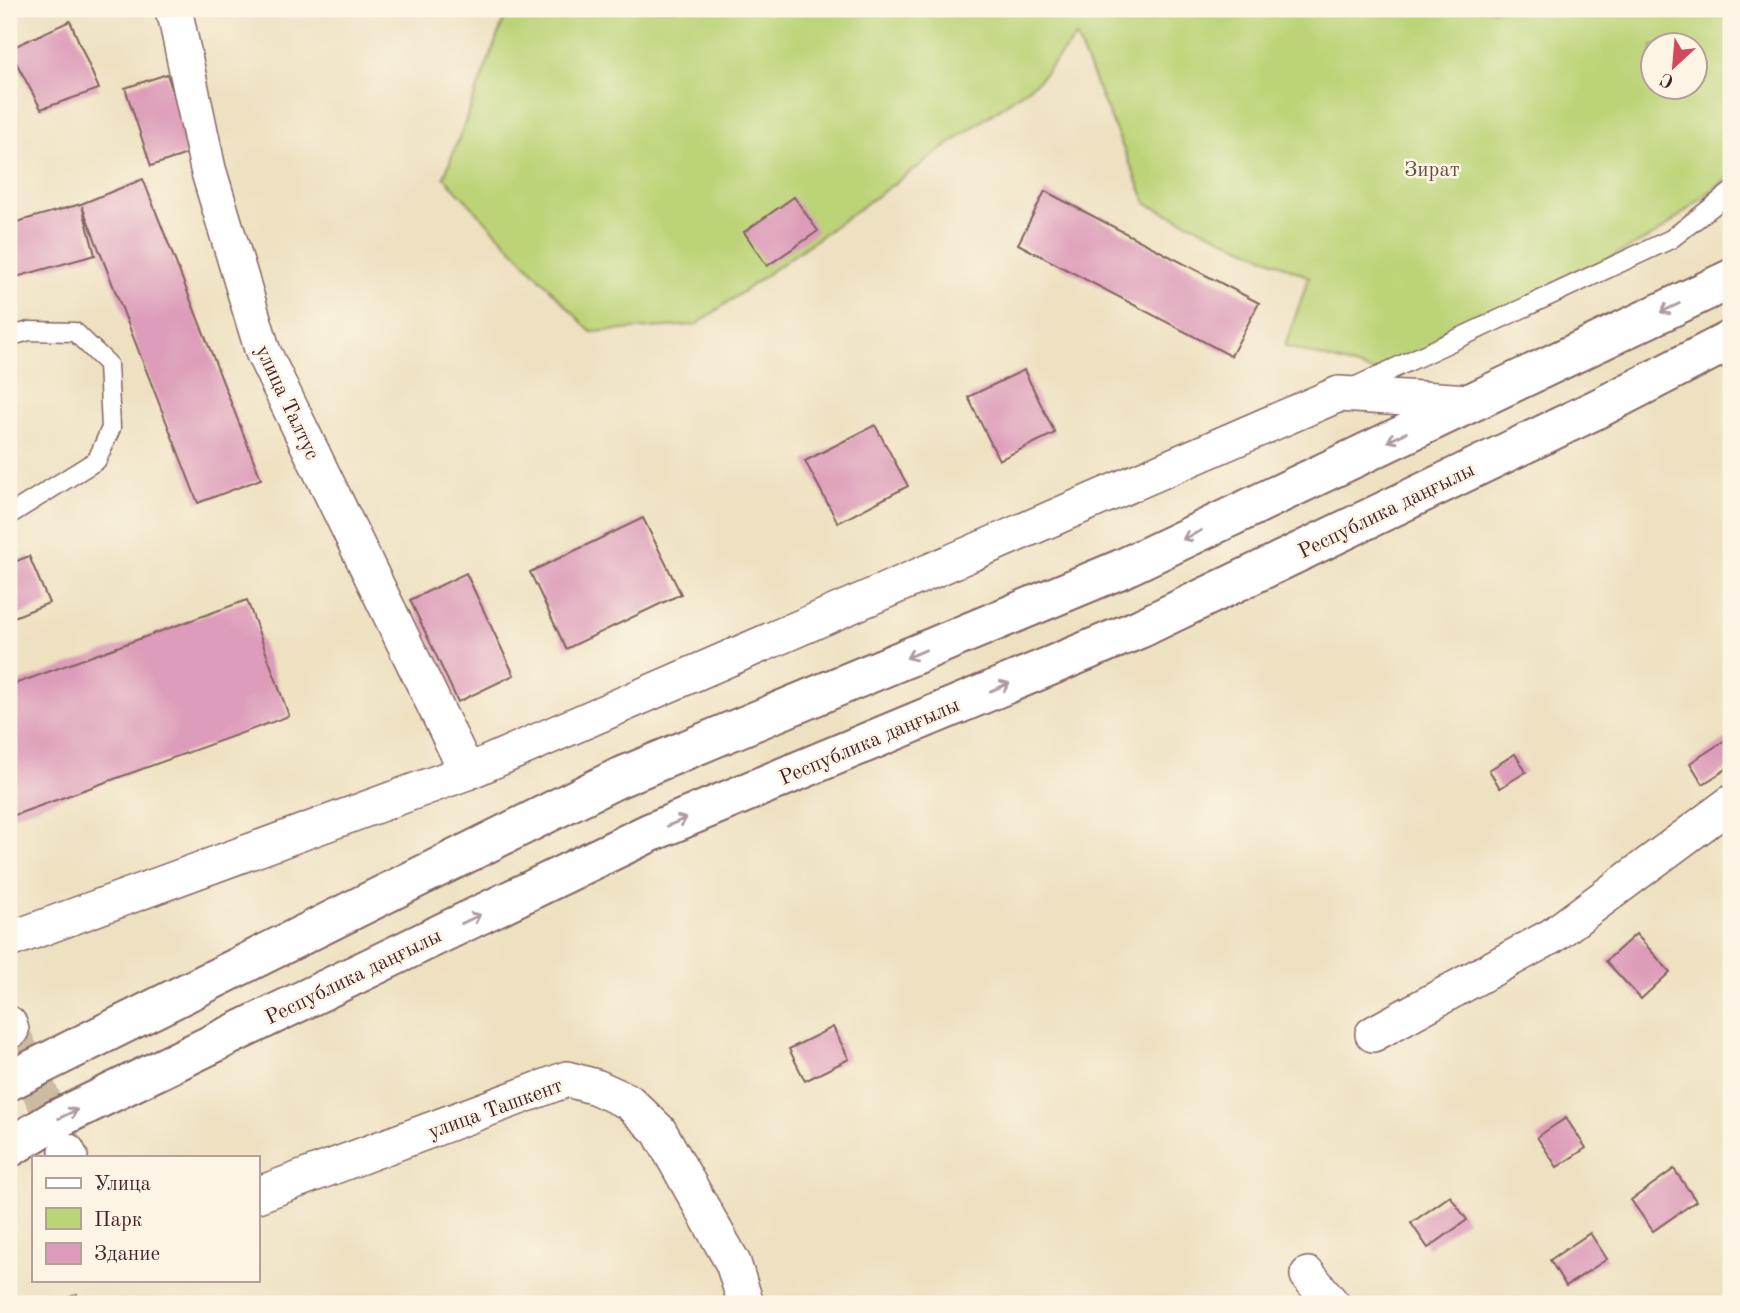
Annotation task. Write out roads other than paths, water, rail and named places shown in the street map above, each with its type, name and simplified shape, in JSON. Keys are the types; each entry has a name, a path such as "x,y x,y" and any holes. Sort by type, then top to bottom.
{"main road":[{"path":"9,1081 616,779 1121,569 1731,279"},
{"name":"Республика даңғылы","path":"9,1148 55,1119 649,833 1139,629 1601,407 1731,340"}],"street":[{"name":"улица Талтус","path":"172,9 208,169 263,352 467,772"},
{"path":"9,940 467,772 1339,394 1470,402"},
{"path":"1373,1034 1552,936 1731,803"},
{"name":"улица Ташкент","path":"259,1194 567,1079 596,1087 629,1102 659,1131 733,1263 746,1304"},
{"path":"1308,1275 1332,1304"}],"lane":[{"path":"1339,394 1671,239 1731,192"},
{"path":"9,337 29,331 75,332 108,364 111,428 97,460 9,514"}],"tunnel":[{"path":"11,1030 66,1148"}],"park label":[{"name":"Зират","path":"1432,169"}]}
